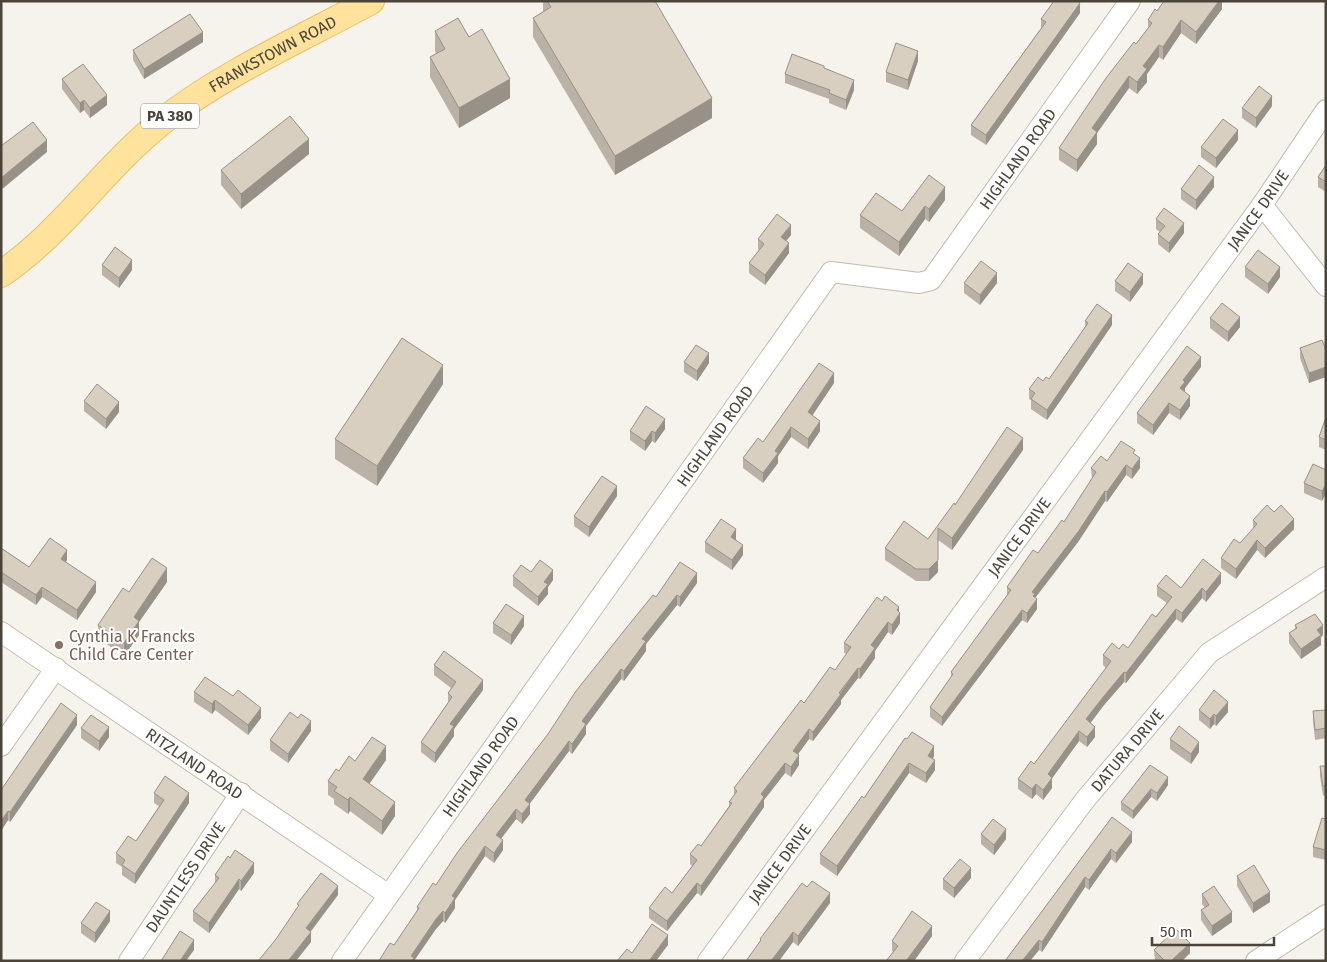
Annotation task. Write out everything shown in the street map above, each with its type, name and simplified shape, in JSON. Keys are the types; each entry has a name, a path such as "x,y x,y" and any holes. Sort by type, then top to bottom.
{"main road":[{"name":"FRANKSTOWN ROAD","path":"1,274 24,258 47,237 120,160 164,120 217,84 371,1"}],"street":[{"name":"HIGHLAND ROAD","path":"342,961 832,272 919,283 931,280 1130,1"},
{"name":"JANICE DRIVE","path":"708,961 1262,205 1326,110"},
{"path":"1262,205 1326,286"},
{"name":"DATURA DRIVE","path":"965,961 1085,800 1209,653 1326,577"},
{"name":"RITZLAND ROAD","path":"1,632 388,894"},
{"path":"1,746 56,668"},
{"name":"DAUNTLESS DRIVE","path":"129,961 241,793"},
{"path":"1256,961 1326,915"}],"building":[{"path":"547,1 655,1 712,98 615,156 533,18 551,7"},
{"path":"1054,1 1078,1 1080,3 986,135 971,125 1046,22 1041,19"},
{"path":"1164,1 1219,1 1196,32 1181,20 1163,47 1159,45 1143,66 1147,69 1137,82 1129,76 1092,128 1097,132 1077,160 1059,148 1106,78 1134,42 1136,44 1152,23 1148,20 1155,9 1157,11"},
{"path":"190,14 203,32 144,69 133,50"},
{"path":"458,18 469,37 482,29 510,79 459,108 430,57 445,49 435,31"},
{"path":"896,43 918,51 908,80 886,72"},
{"path":"792,54 854,80 846,100 829,93 830,90 785,74"},
{"path":"83,64 107,95 90,108 84,100 80,103 62,79"},
{"path":"1259,86 1272,96 1256,118 1242,108"},
{"path":"290,116 309,139 241,194 221,170"},
{"path":"1223,119 1238,130 1216,158 1201,147"},
{"path":"33,122 47,140 1,178 1,146"},
{"path":"1199,165 1214,177 1196,200 1181,189"},
{"path":"1326,165 1326,182 1318,177"},
{"path":"929,175 945,187 929,209 925,206 899,242 860,215 876,193 902,211"},
{"path":"1164,208 1184,223 1169,243 1158,234 1165,226 1156,219"},
{"path":"777,214 791,225 781,237 789,243 765,275 749,263 764,244 758,239"},
{"path":"115,247 132,260 119,278 102,265"},
{"path":"1258,250 1280,267 1268,284 1245,267"},
{"path":"981,261 997,273 980,295 964,283"},
{"path":"1128,263 1143,274 1130,292 1115,281"},
{"path":"1222,303 1240,317 1228,332 1210,318"},
{"path":"1097,304 1112,315 1047,410 1031,399 1035,393 1029,389 1038,377 1043,381 1046,377 1049,379 1088,323 1085,321"},
{"path":"402,338 443,365 377,466 335,439"},
{"path":"1322,340 1326,350 1326,367 1309,373 1300,348"},
{"path":"696,345 709,353 697,371 684,362"},
{"path":"1187,346 1201,357 1183,380 1185,382 1180,388 1190,396 1180,410 1169,403 1153,425 1137,413"},
{"path":"819,363 834,373 808,412 820,421 808,439 791,427 775,451 778,453 763,473 743,458 758,438 763,442"},
{"path":"97,384 119,402 106,419 84,401"},
{"path":"646,406 665,419 655,433 652,431 645,441 630,431"},
{"path":"1326,417 1326,440 1319,437"},
{"path":"1007,427 1023,438 952,538 938,528 938,560 929,569 916,569 885,548 904,521 928,539 954,503 955,505"},
{"path":"1121,441 1135,450 1133,453 1140,458 1132,469 1126,465 1107,492 1105,491 1078,532 1032,592 1035,594 1033,596 1037,599 1027,613 1022,610 942,717 930,707 953,674 951,672 1011,590 1007,587 1033,550 1038,553 1062,520 1064,522 1096,472 1091,468 1101,456 1107,461"},
{"path":"1313,464 1326,470 1326,484 1322,491 1304,483"},
{"path":"602,476 617,486 589,527 574,516"},
{"path":"1267,505 1274,512 1281,505 1294,519 1265,548 1257,540 1236,569 1221,558 1234,539 1240,543 1257,524 1253,520"},
{"path":"721,519 736,529 731,537 743,545 732,560 705,542"},
{"path":"50,538 67,550 61,559 96,582 77,610 42,587 36,595 1,572 1,548 29,567"},
{"path":"152,558 167,568 134,617 139,621 124,643 98,625 123,588 129,592"},
{"path":"1203,559 1221,573 1206,592 1202,588 1182,613 1176,609 1126,673 1124,672 1104,696 1086,719 1095,727 1087,737 1079,731 1048,774 1052,778 1043,790 1036,784 1032,789 1018,779 1031,761 1034,764 1111,661 1103,655 1112,643 1119,649 1123,644 1128,648 1152,614 1156,617 1172,597 1157,586 1166,575 1181,588"},
{"path":"540,560 553,570 544,582 548,584 538,597 513,576 521,565 531,572"},
{"path":"680,562 697,573 680,597 677,595 642,639 646,641 624,671 621,669 582,721 586,724 572,744 569,741 525,800 530,804 522,814 516,809 496,835 503,840 494,853 485,846 452,896 455,898 445,913 443,911 436,919 411,956 414,958 412,961 379,961 390,943 394,945 433,883 436,885 457,853 548,734 576,691 653,595 656,597"},
{"path":"885,596 899,607 897,610 900,613 892,625 888,622 871,645 875,648 860,669 858,668 839,693 841,694 813,732 809,729 793,751 799,755 791,767 785,763 761,794 764,797 701,886 697,883 667,921 649,908 665,887 672,893 697,860 690,854 698,844 701,846 732,803 729,802 737,791 734,788 801,700 804,703 830,667 835,670 851,647 844,643 877,597 882,601"},
{"path":"506,604 524,616 511,635 493,623"},
{"path":"1315,614 1323,625 1317,630 1321,635 1301,649 1289,633 1297,628 1295,625"},
{"path":"444,651 483,680 450,724 454,726 435,753 421,742 452,697 448,693 456,682 434,665"},
{"path":"205,677 233,696 238,690 261,708 248,725 215,700 212,704 194,692"},
{"path":"1214,690 1228,702 1216,716 1214,714 1210,719 1199,710"},
{"path":"61,703 77,715 10,812 8,811 1,821 1,790"},
{"path":"1326,710 1326,728 1315,730 1313,711"},
{"path":"290,712 298,718 301,714 311,721 288,754 270,740"},
{"path":"91,715 109,727 99,741 81,728"},
{"path":"1179,726 1199,742 1191,754 1170,739"},
{"path":"912,732 934,746 928,756 935,760 926,773 909,763 837,866 820,854 862,796 864,798 905,738 907,739"},
{"path":"372,737 386,746 363,779 395,802 382,821 350,797 348,800 334,791 337,787 328,781 336,769 339,771 349,756 355,761"},
{"path":"1150,765 1168,777 1157,793 1151,789 1133,811 1121,802"},
{"path":"1320,766 1326,766 1326,786 1323,786"},
{"path":"165,776 189,793 135,874 122,865 125,860 116,853 128,836 136,841 164,800 154,793"},
{"path":"1112,817 1132,832 1116,853 1111,849 1089,880 1085,877 1042,942 1039,940 1022,961 1005,961"},
{"path":"1322,818 1326,819 1326,850 1313,847"},
{"path":"993,819 1006,829 994,845 981,834"},
{"path":"235,850 254,863 241,881 239,879 209,923 193,911 219,878 215,875 228,856 230,858"},
{"path":"960,859 971,868 954,888 943,879"},
{"path":"1254,865 1270,892 1253,903 1237,876"},
{"path":"321,873 338,886 306,928 311,932 288,961 259,960 276,939 299,905 297,904"},
{"path":"812,881 830,893 798,936 793,932 771,961 746,961 802,883 807,887"},
{"path":"1214,886 1232,912 1212,926 1201,910 1209,905 1202,894"},
{"path":"96,902 110,911 95,933 81,923"},
{"path":"912,911 932,926 906,961 886,961 898,946 892,941"},
{"path":"652,924 668,935 649,961 617,961 627,949 632,953"},
{"path":"1176,929 1190,943 1171,961 1165,961 1154,950"},
{"path":"180,931 194,940 180,961 161,961"}],"place":[{"name":"Cynthia K Francks Child Care Center","path":"59,645"}]}
